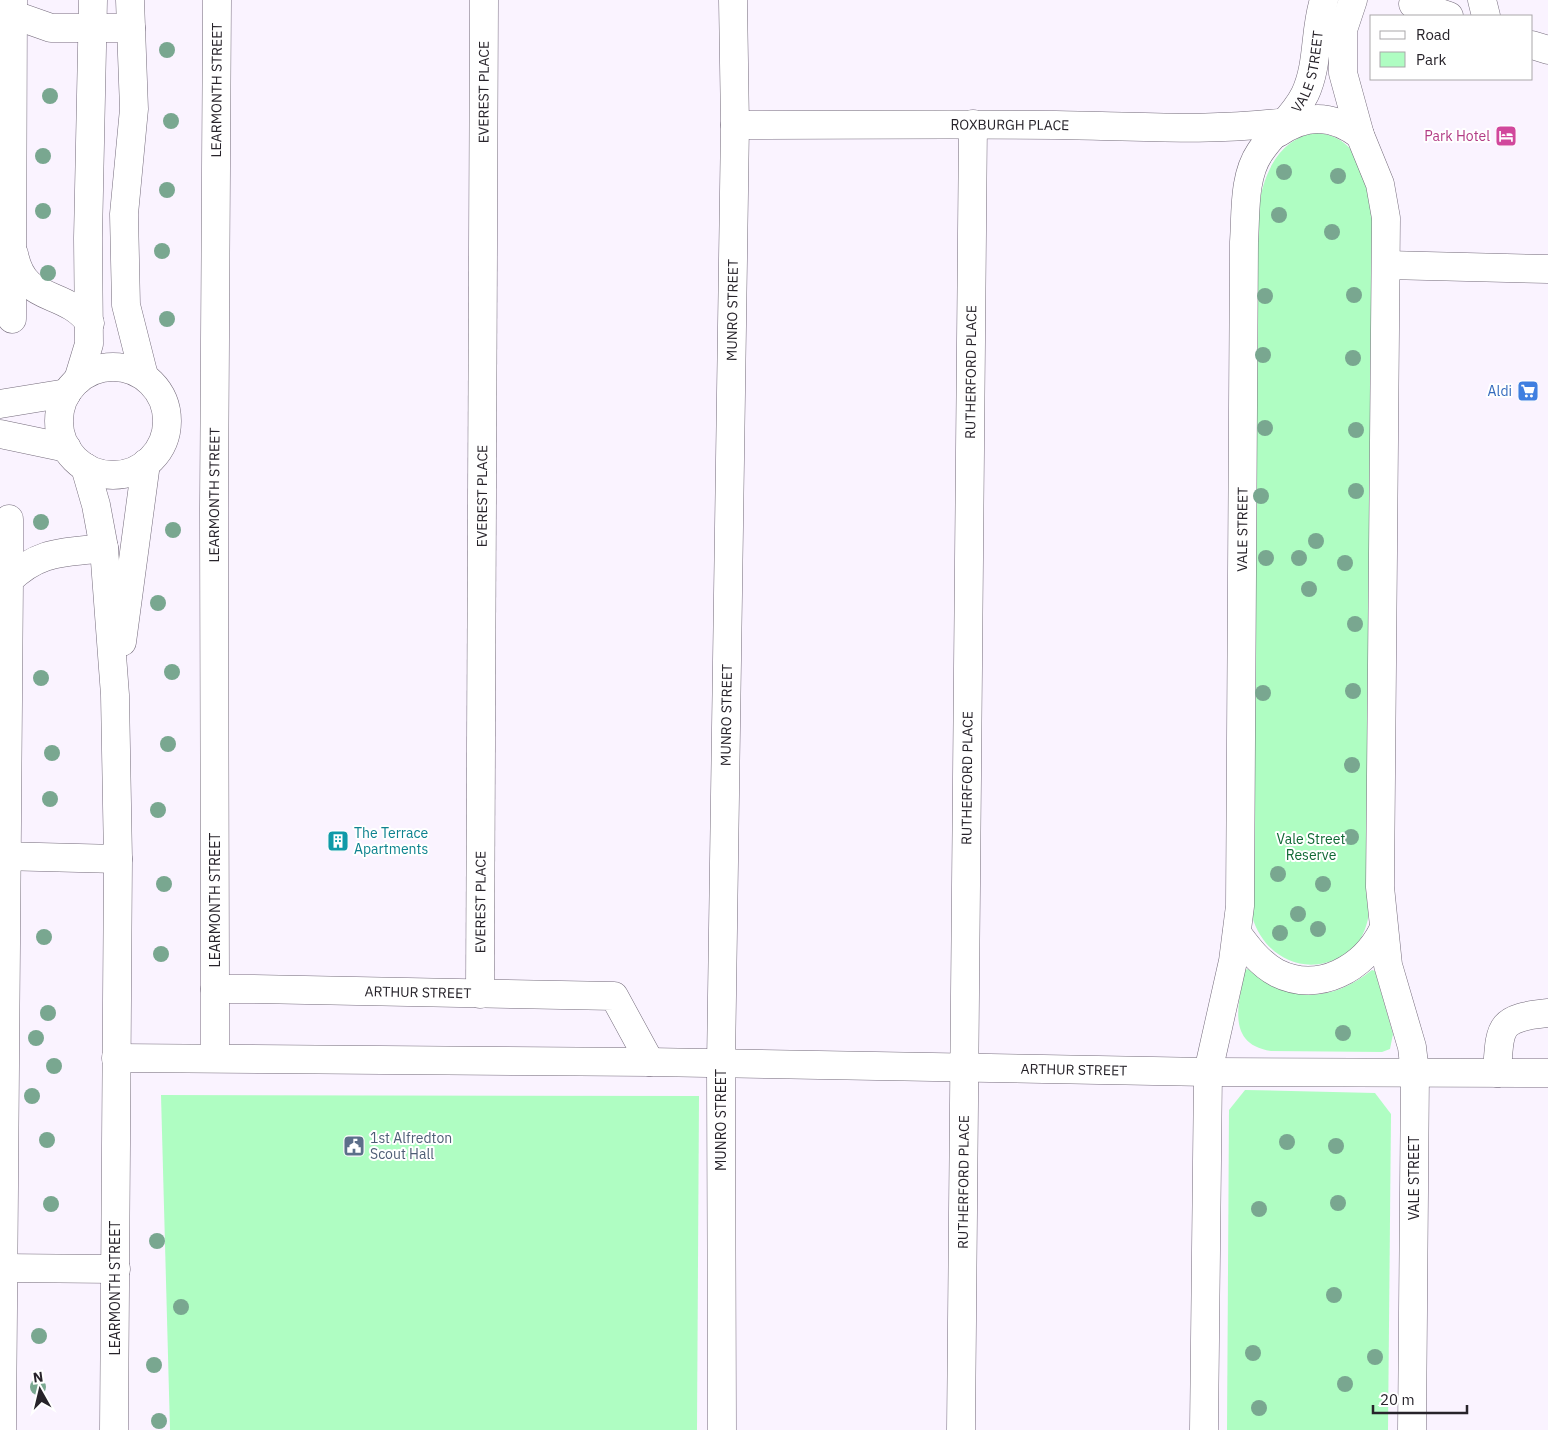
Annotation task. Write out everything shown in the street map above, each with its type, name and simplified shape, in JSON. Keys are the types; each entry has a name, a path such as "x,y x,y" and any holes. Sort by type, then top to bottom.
{"street":[{"path":"76,458 61,435 59,420 61,406 72,386 89,344 88,238 93,0"},
{"path":"130,0 134,109 124,214 126,305 144,376"},
{"name":"LEARMONTH STREET","path":"215,989 214,500 217,0"},
{"name":"EVEREST PLACE","path":"480,994 484,0"},
{"name":"MUNRO STREET","path":"722,1430 721,1063 735,125 733,0"},
{"name":"VALE STREET","path":"1204,1430 1208,1072 1232,970 1240,896 1244,242 1249,181 1260,152 1299,104 1309,84 1314,64 1318,20 1324,0"},
{"name":"VALE STREET","path":"1353,0 1343,30 1342,59 1347,90 1360,135 1383,193 1386,218 1380,860 1383,930 1388,965 1412,1047 1415,1072 1412,1430"},
{"path":"1482,0 1486,15"},
{"path":"1413,4 1446,15"},
{"path":"12,319 9,8 50,28 131,28"},
{"path":"1533,44 1548,50"},
{"name":"VALE STREET","path":"1281,128 1304,120 1321,119 1337,121 1360,135"},
{"name":"ROXBURGH PLACE","path":"735,125 973,124 1281,128"},
{"name":"RUTHERFORD PLACE","path":"961,1430 973,124"},
{"path":"12,242 17,268 28,285 37,292 76,308 90,322"},
{"path":"1387,265 1548,269"},
{"path":"0,404 72,386 90,372 118,367 144,376 156,388 164,403 167,420 165,436 157,451 146,463 132,471 116,474 100,473 76,458 0,434"},
{"name":"LEARMONTH STREET","path":"76,458 96,505 104,548 116,695 118,859 114,1430"},
{"name":"LEARMONTH STREET","path":"116,695 146,463"},
{"path":"2,1430 3,856 10,519"},
{"path":"9,580 27,564 42,557 104,548"},
{"path":"3,856 118,859"},
{"path":"1237,932 1261,962 1276,973 1299,980 1315,980 1335,976 1355,965 1376,943 1383,930"},
{"path":"215,989 215,1058"},
{"name":"ARTHUR STREET","path":"215,989 614,996 650,1062"},
{"path":"1497,1073 1499,1044 1508,1021 1523,1015 1548,1013"},
{"name":"ARTHUR STREET","path":"116,1058 650,1062 1208,1072 1548,1074"},
{"path":"2,1268 116,1269"}],"green space":[{"name":"Vale Street Reserve","path":"1314,133 1331,136 1344,143 1354,154 1366,182 1376,229 1370,904 1363,934 1353,948 1342,956 1328,962 1313,965 1300,964 1275,952 1257,930 1252,916 1258,210 1268,173 1281,151 1301,137"},
{"path":"1248,969 1263,980 1279,988 1294,993 1310,995 1341,989 1357,981 1372,970 1375,971 1393,1034 1390,1049 1382,1052 1271,1051 1256,1047 1247,1040 1241,1031 1238,1020 1240,995 1245,970"},
{"path":"1245,1090 1375,1093 1391,1114 1388,1430 1227,1430 1229,1110"},
{"path":"161,1095 699,1096 697,1430 170,1430"}],"place":[{"name":"Park Hotel","path":"1506,136"},
{"name":"Aldi","path":"1528,391"},
{"name":"The Terrace Apartments","path":"338,841"},
{"name":"1st Alfredton Scout Hall","path":"354,1146"}]}
